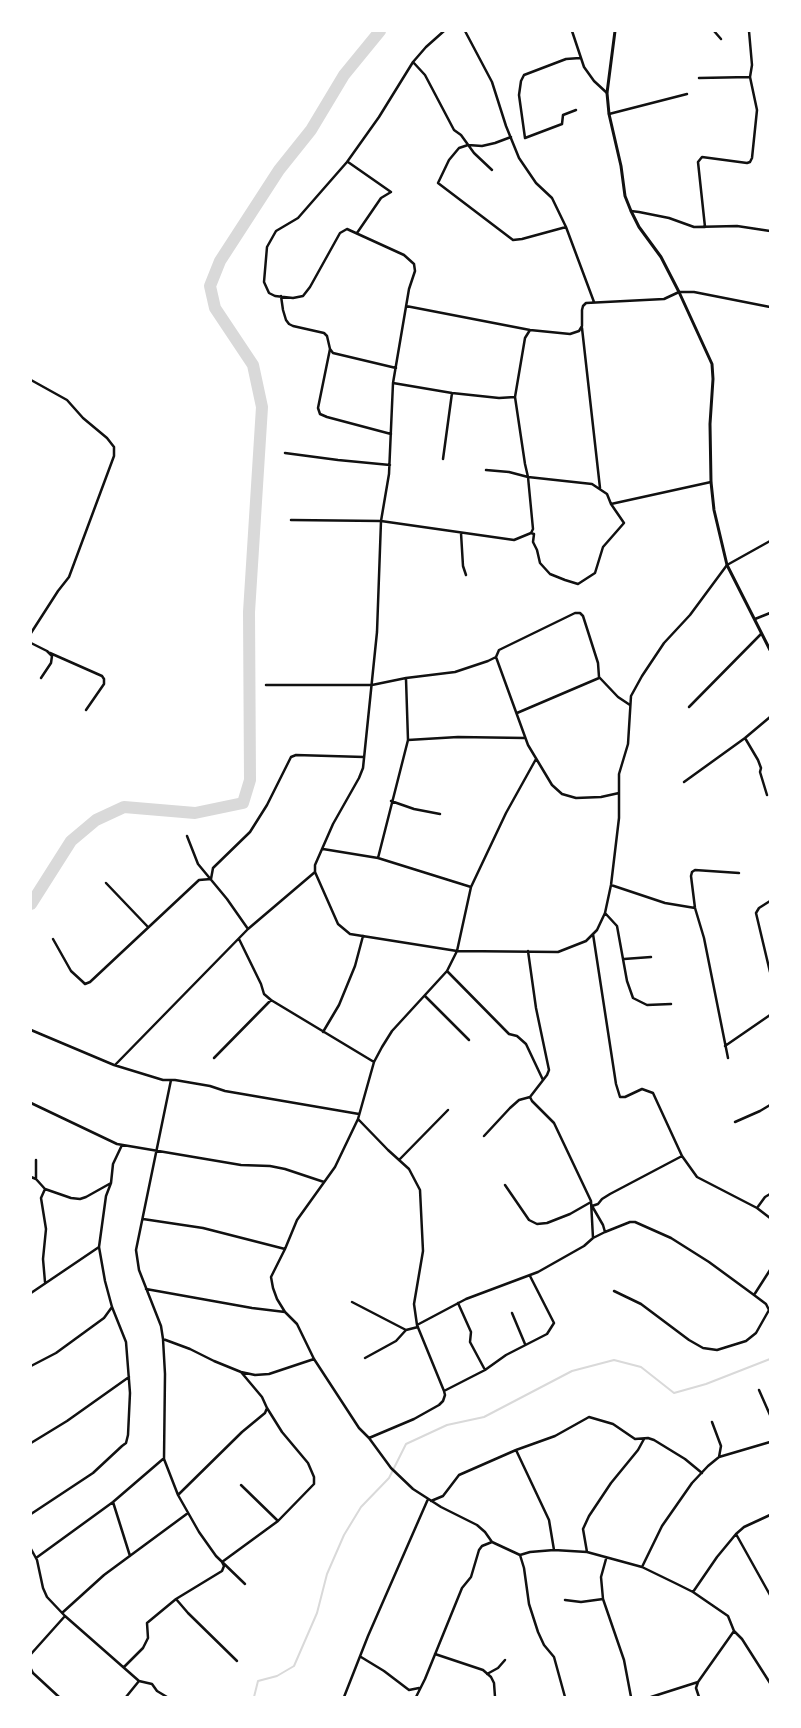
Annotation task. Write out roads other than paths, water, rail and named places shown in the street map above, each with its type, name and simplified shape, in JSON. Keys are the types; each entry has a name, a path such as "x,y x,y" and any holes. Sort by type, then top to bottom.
{"street":[{"path":"444,31 413,62 379,117 347,162 298,218 276,231 268,247 264,282 268,294 293,298 303,296 340,233 347,229 404,256 414,264 415,271 409,289 393,383 390,464 381,521 377,632 364,757 360,778 333,824 317,860 315,872 338,924 350,934 457,951 558,952 586,940 593,934 605,913 611,885 619,818 619,774 628,744 631,696 664,643 690,614 727,565 770,541"},
{"path":"465,31 492,82 520,158 536,183 552,198 566,227 594,302"},
{"path":"572,31 580,58 594,81 607,93"},
{"path":"615,31 607,93 609,114 626,196 630,211 661,257 679,292 712,364 710,424 711,482 714,510 727,565 770,650"},
{"path":"714,31 721,39"},
{"path":"705,227 698,162 702,157 748,162 752,158 757,110 750,77 752,65 749,31"},
{"path":"576,110 563,115 562,124 525,138 519,94 524,75 566,59 580,58"},
{"path":"413,62 425,75 450,124 492,170"},
{"path":"699,78 750,77"},
{"path":"609,114 687,94"},
{"path":"511,137 489,144 468,145 459,148 449,160 438,183 514,240 566,227"},
{"path":"347,162 391,192 381,198 357,233"},
{"path":"630,211 669,218 694,226 737,226 770,231"},
{"path":"600,488 582,326 583,306 586,303 594,302 664,299 679,292 694,292 770,307"},
{"path":"281,296 282,310 289,324 324,333 327,336 330,349 318,408 320,414 391,434"},
{"path":"406,306 530,330 570,334 579,331 582,326"},
{"path":"291,520 381,521 514,540 531,533 533,529 528,477 515,397 525,338 530,330"},
{"path":"330,349 333,353 396,368"},
{"path":"31,380 67,400 83,418 107,438 114,447 114,456 69,577 31,633"},
{"path":"393,383 452,393 499,398 515,397"},
{"path":"443,459 452,393"},
{"path":"286,453 390,464"},
{"path":"486,470 592,484 607,494 611,504 624,522 603,547 595,573 578,584 550,574 540,563 533,542 534,534 531,533"},
{"path":"611,504 711,482"},
{"path":"461,533 462,566 466,575"},
{"path":"266,684 372,685 406,678 455,672 496,657 499,650 575,612 583,616 598,664 599,677 618,697 630,705"},
{"path":"754,620 770,613"},
{"path":"689,707 761,634"},
{"path":"31,643 102,676 104,684 86,710"},
{"path":"41,678 52,660 50,653"},
{"path":"496,657 525,738 552,784 562,794 576,798 601,797 619,793"},
{"path":"517,713 599,677"},
{"path":"378,858 408,740 406,678"},
{"path":"684,782 745,738 770,717"},
{"path":"408,740 458,737 525,738"},
{"path":"745,738 758,760 768,795"},
{"path":"211,880 213,868 250,832 291,757 296,755 364,757"},
{"path":"536,759 506,813 472,887 457,951 447,971 392,1031 374,1062 358,1119 335,1167 297,1220 286,1249 271,1277 272,1288 285,1312 297,1324 314,1359 359,1428 369,1438 391,1468 413,1489 477,1525 492,1542 520,1555 530,1552 554,1550 587,1552 606,1559 642,1567 693,1592 728,1616 734,1631 742,1639 770,1683"},
{"path":"391,801 414,809 440,814"},
{"path":"187,836 198,864 248,929"},
{"path":"323,850 378,858 472,887"},
{"path":"728,1058 704,938 695,908 691,876 695,870 740,873"},
{"path":"114,1065 248,929 315,872"},
{"path":"52,939 72,971 86,984 199,880 211,880"},
{"path":"106,883 148,927"},
{"path":"611,885 666,903 695,908"},
{"path":"770,901 759,908 756,913 770,971"},
{"path":"605,913 617,926 630,993 634,998 647,1006 671,1004"},
{"path":"593,934 616,1084 620,1097 625,1097 642,1089 654,1093 682,1156 697,1177 757,1208 770,1218"},
{"path":"323,1032 339,1005 355,966 363,936"},
{"path":"239,939 264,994 374,1062"},
{"path":"484,1136 519,1100 530,1097 547,1075 548,1064 536,1008 528,951"},
{"path":"624,959 651,957"},
{"path":"447,971 509,1034 517,1036 526,1044 543,1080"},
{"path":"425,996 469,1040"},
{"path":"214,1058 271,1000"},
{"path":"725,1046 770,1015"},
{"path":"31,1030 114,1065 163,1080 210,1086 225,1091 360,1114"},
{"path":"171,1080 158,1151 136,1250 138,1270 161,1326 163,1339 165,1374 164,1459 178,1495 205,1540 222,1562 245,1584"},
{"path":"530,1097 554,1123 591,1202 593,1238"},
{"path":"31,1103 122,1145 241,1165 270,1166 324,1182"},
{"path":"735,1122 770,1105"},
{"path":"399,1160 448,1110"},
{"path":"358,1119 409,1169 420,1190 423,1251 414,1304 417,1326 444,1391 443,1401 439,1405 414,1419 369,1438"},
{"path":"31,1514 93,1473 126,1443 130,1377 126,1342 112,1307 99,1246 106,1196 111,1183 113,1164 122,1145"},
{"path":"592,1206 598,1204 610,1194 682,1156"},
{"path":"36,1160 36,1179"},
{"path":"31,1177 36,1179 45,1189 62,1196 80,1199 111,1183"},
{"path":"505,1185 529,1220 537,1224 547,1223 570,1214 591,1202"},
{"path":"45,1189 42,1198 46,1229 43,1259 45,1282"},
{"path":"757,1208 764,1197 770,1194"},
{"path":"592,1206 605,1232"},
{"path":"143,1219 203,1228 286,1249"},
{"path":"365,1358 396,1341 406,1330 417,1326 458,1303 530,1276 584,1246 593,1238 630,1222 671,1238 709,1262 766,1304 769,1310 764,1322 756,1333 746,1341 717,1350 703,1348 689,1340 641,1304 614,1291"},
{"path":"31,1293 99,1246"},
{"path":"754,1295 770,1270"},
{"path":"444,1391 485,1370 525,1344 547,1334 554,1325 530,1276"},
{"path":"146,1290 285,1312"},
{"path":"352,1302 406,1330"},
{"path":"458,1303 471,1332 470,1342 485,1370"},
{"path":"31,1366 56,1354 104,1318 112,1307"},
{"path":"512,1314 525,1344"},
{"path":"163,1339 241,1372 254,1375 268,1374 314,1359"},
{"path":"222,1562 278,1520 314,1484 315,1480 308,1463 282,1432 262,1398 241,1372"},
{"path":"250,1382 254,1375"},
{"path":"31,1443 67,1421 130,1377"},
{"path":"759,1390 770,1415"},
{"path":"178,1495 242,1432 265,1413 267,1408"},
{"path":"344,1697 368,1636 430,1500 443,1496 459,1475 516,1450 555,1436 589,1417 613,1424 635,1439 654,1440 676,1453 702,1473"},
{"path":"712,1422 722,1446 719,1458"},
{"path":"587,1552 583,1529 589,1516 611,1483 638,1450 644,1439"},
{"path":"642,1567 662,1526 692,1483 708,1466 719,1458 770,1442"},
{"path":"516,1450 549,1520 554,1550"},
{"path":"36,1558 113,1502 164,1459"},
{"path":"242,1485 278,1520"},
{"path":"113,1502 130,1556"},
{"path":"31,1654 64,1615 93,1585 188,1513"},
{"path":"693,1592 717,1557 736,1534 744,1527 770,1515"},
{"path":"736,1534 770,1595"},
{"path":"416,1697 462,1588 471,1577 479,1550 482,1546 492,1542"},
{"path":"31,1549 36,1558 47,1597 64,1615 139,1681 148,1682 167,1697"},
{"path":"520,1555 524,1568 529,1604 544,1645 554,1657 565,1697"},
{"path":"606,1559 601,1577 602,1599 624,1660 631,1697"},
{"path":"124,1667 143,1648 148,1638 147,1623 176,1599 222,1571 224,1566 222,1562"},
{"path":"176,1599 237,1661"},
{"path":"565,1600 581,1602 602,1599"},
{"path":"697,1696 696,1688 698,1682 734,1631"},
{"path":"435,1654 483,1670 494,1683 496,1697"},
{"path":"361,1657 409,1690 419,1688"},
{"path":"487,1674 498,1668 505,1660"},
{"path":"31,1669 59,1697"},
{"path":"766,1679 770,1676"},
{"path":"126,1697 139,1681"},
{"path":"651,1697 698,1682"}],"waterway":[{"path":"31,904 71,841 96,820 124,807 195,813 243,803 250,780 249,612 262,407 253,365 215,308 210,286 220,261 279,170 311,130 344,75 380,31"},
{"path":"254,1697 258,1681 277,1676 294,1666 317,1613 327,1574 344,1535 361,1507 389,1478 406,1444 447,1425 484,1417 572,1371 614,1360 641,1367 674,1393 706,1384 770,1359"}]}
